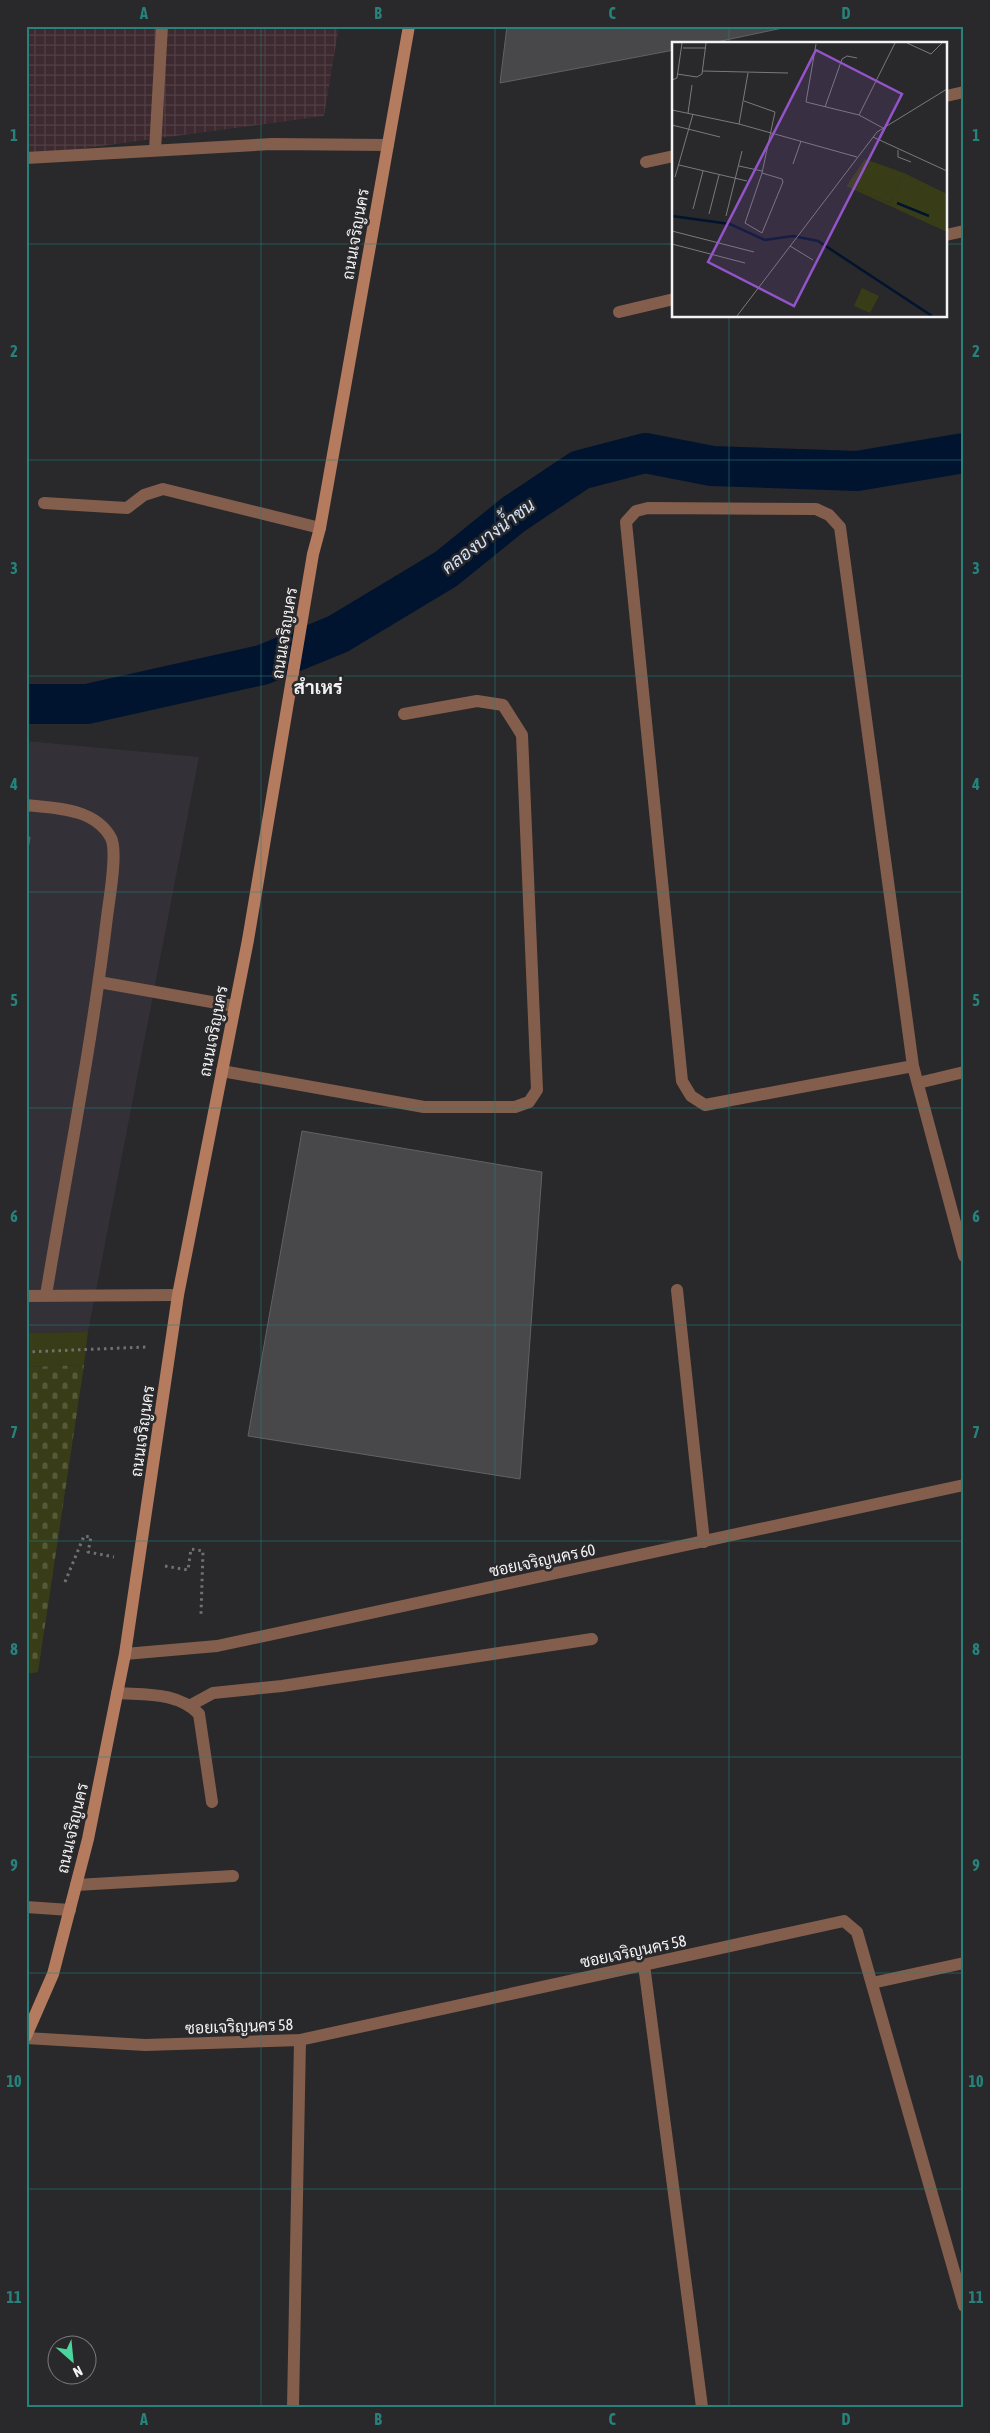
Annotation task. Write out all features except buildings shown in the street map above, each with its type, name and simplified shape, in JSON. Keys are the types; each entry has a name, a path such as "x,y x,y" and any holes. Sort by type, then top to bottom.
{"main road":[{"name":"ถนนเจริญนคร","path":"26,2037 53,1974 88,1839 118,1693 178,1294 222,1070 288,712 313,554 320,528 409,26"}],"street":[{"path":"155,150 162,26"},
{"path":"948,96 964,92"},
{"path":"26,158 272,144 388,145"},
{"path":"646,162 672,156"},
{"path":"948,235 964,231"},
{"path":"619,312 672,299"},
{"path":"44,503 127,508 144,495 163,490 320,528"},
{"path":"913,1066 705,1105 691,1096 682,1081 626,522 636,511 648,508 816,509 829,515 840,527 913,1066 964,1256"},
{"path":"222,1070 424,1108 516,1107 529,1102 536,1090 522,735 503,705 477,701 404,714"},
{"path":"26,805 75,811 96,822 112,838 114,863 99,982 46,1295"},
{"path":"99,982 234,1006"},
{"path":"918,1083 964,1072"},
{"path":"677,1290 704,1542"},
{"path":"26,1296 178,1294"},
{"name":"ซอยเจริญนคร 60","path":"125,1654 217,1646 964,1485"},
{"path":"191,1705 213,1693 282,1686 592,1639"},
{"path":"118,1693 178,1698 191,1705 199,1714 212,1802"},
{"path":"76,1885 233,1876"},
{"path":"26,1907 70,1910"},
{"name":"ซอยเจริญนคร 58","path":"26,2037 145,2045 300,2040 844,1921 858,1932 964,2306"},
{"path":"872,1983 964,1963"},
{"path":"644,1965 702,2407"},
{"path":"293,2407 300,2040"}],"path":[{"path":"26,1352 170,1346"},
{"path":"65,1582 84,1536 91,1537 88,1552"},
{"path":"188,1570 191,1549 203,1551 201,1614"}],"shaded area":[{"path":"26,26 339,26 324,116 26,156"},
{"path":"26,741 199,757 88,1332 26,1333"}],"green space":[{"path":"88,1332 84,1365 26,1367 26,1333"},
{"path":"84,1365 38,1672 26,1674 26,1367"}],"waterway":[{"name":"คลองบางน้ำชน","path":"26,704 87,704 262,665 338,634 446,569 514,514 580,470 645,453 712,466 857,471 964,453"}],"district":[{"name":"สำเหร่","path":"318,687"}]}
